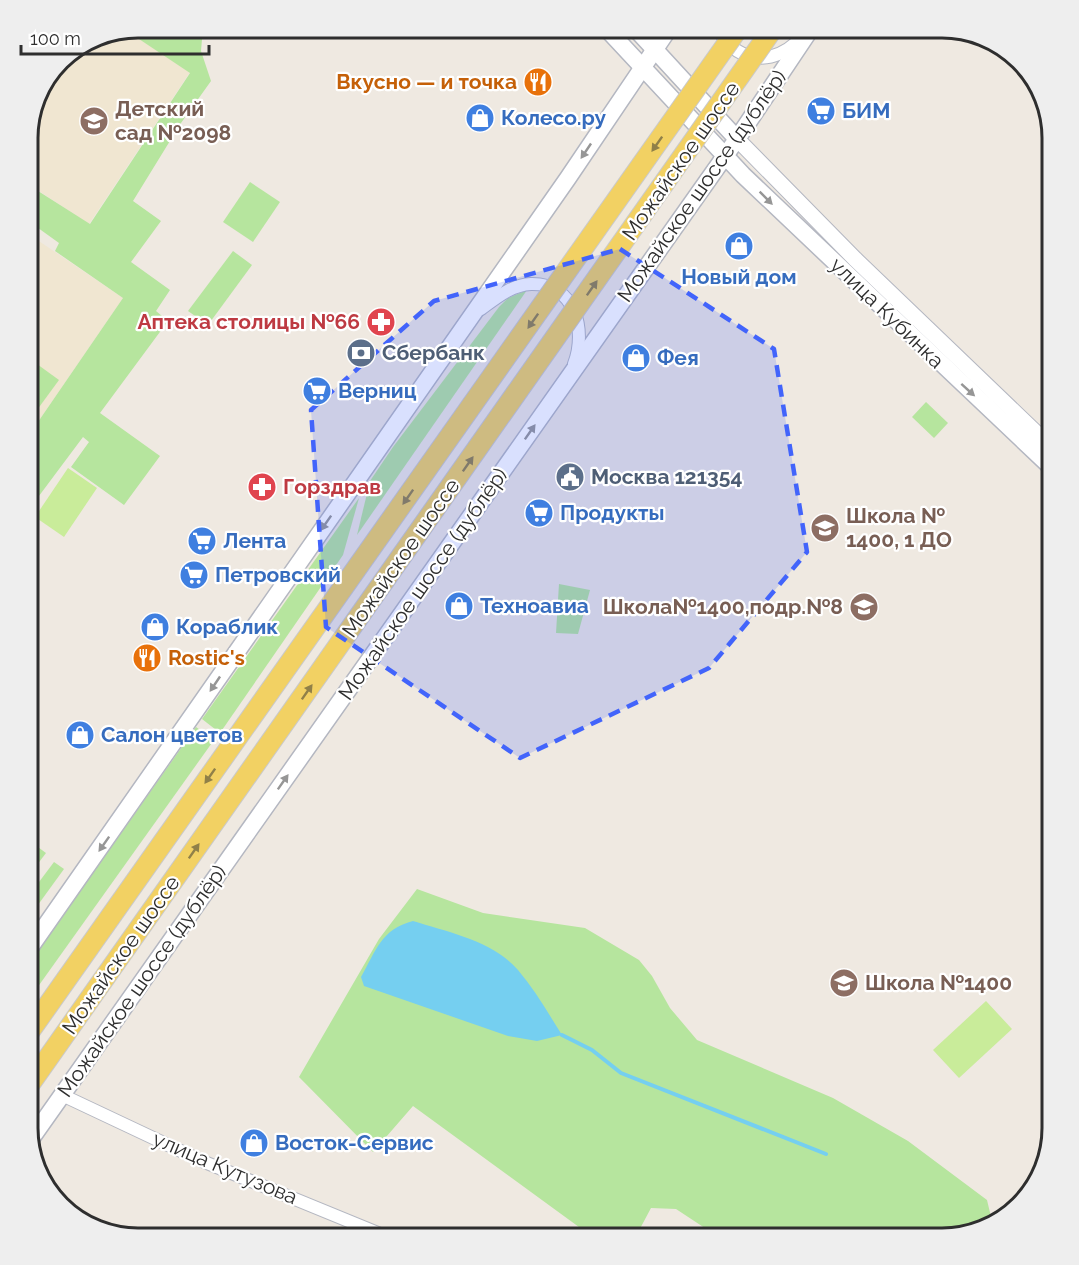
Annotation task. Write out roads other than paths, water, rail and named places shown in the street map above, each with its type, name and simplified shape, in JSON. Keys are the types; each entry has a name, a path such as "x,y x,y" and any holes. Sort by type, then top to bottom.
{"main road":[{"name":"улица Кубинка","path":"615,38 724,156 1042,458"},
{"path":"644,38 737,139"},
{"path":"38,936 662,38"},
{"name":"Можайское шоссе","path":"38,1019 731,38"},
{"name":"Можайское шоссе","path":"38,1072 766,38"},
{"name":"Можайское шоссе (дублёр)","path":"38,1129 737,139 804,38"}],"street":[{"path":"724,38 738,51 756,58 773,58 787,50 800,38"},
{"path":"737,139 855,260 1042,438"},
{"path":"470,317 507,290 530,284 548,286 564,296 574,310 581,332 579,350 571,373"},
{"name":"улица Кутузова","path":"62,1095 202,1161 366,1228"}],"water":[{"path":"413,921 469,939 508,960 530,986 562,1035 537,1041 508,1036 364,986 361,977 386,935 393,929"}],"waterway":[{"path":"562,1035 592,1050 621,1073 826,1154"}],"place":[{"name":"Вкусно — и точка","path":"538,82"},
{"name":"БИМ","path":"821,111"},
{"name":"Колесо.ру","path":"480,118"},
{"name":"Детский сад №2098","path":"94,121"},
{"name":"Новый дом","path":"739,246"},
{"name":"Аптека столицы №66","path":"381,322"},
{"name":"Сбербанк","path":"361,353"},
{"name":"Фея","path":"636,358"},
{"name":"Верниц","path":"317,391"},
{"name":"Москва 121354","path":"570,477"},
{"name":"Горздрав","path":"262,487"},
{"name":"Продукты","path":"539,513"},
{"name":"Школа № 1400, 1 ДО","path":"825,528"},
{"name":"Лента","path":"202,541"},
{"name":"Петровский","path":"194,575"},
{"name":"Техноавиа","path":"459,606"},
{"name":"Школа№1400,подр.№8","path":"864,607"},
{"name":"Кораблик","path":"155,627"},
{"name":"Rostic's","path":"147,658"},
{"name":"Салон цветов","path":"80,735"},
{"name":"Школа №1400","path":"844,983"},
{"name":"Восток-Сервис","path":"254,1143"}]}
